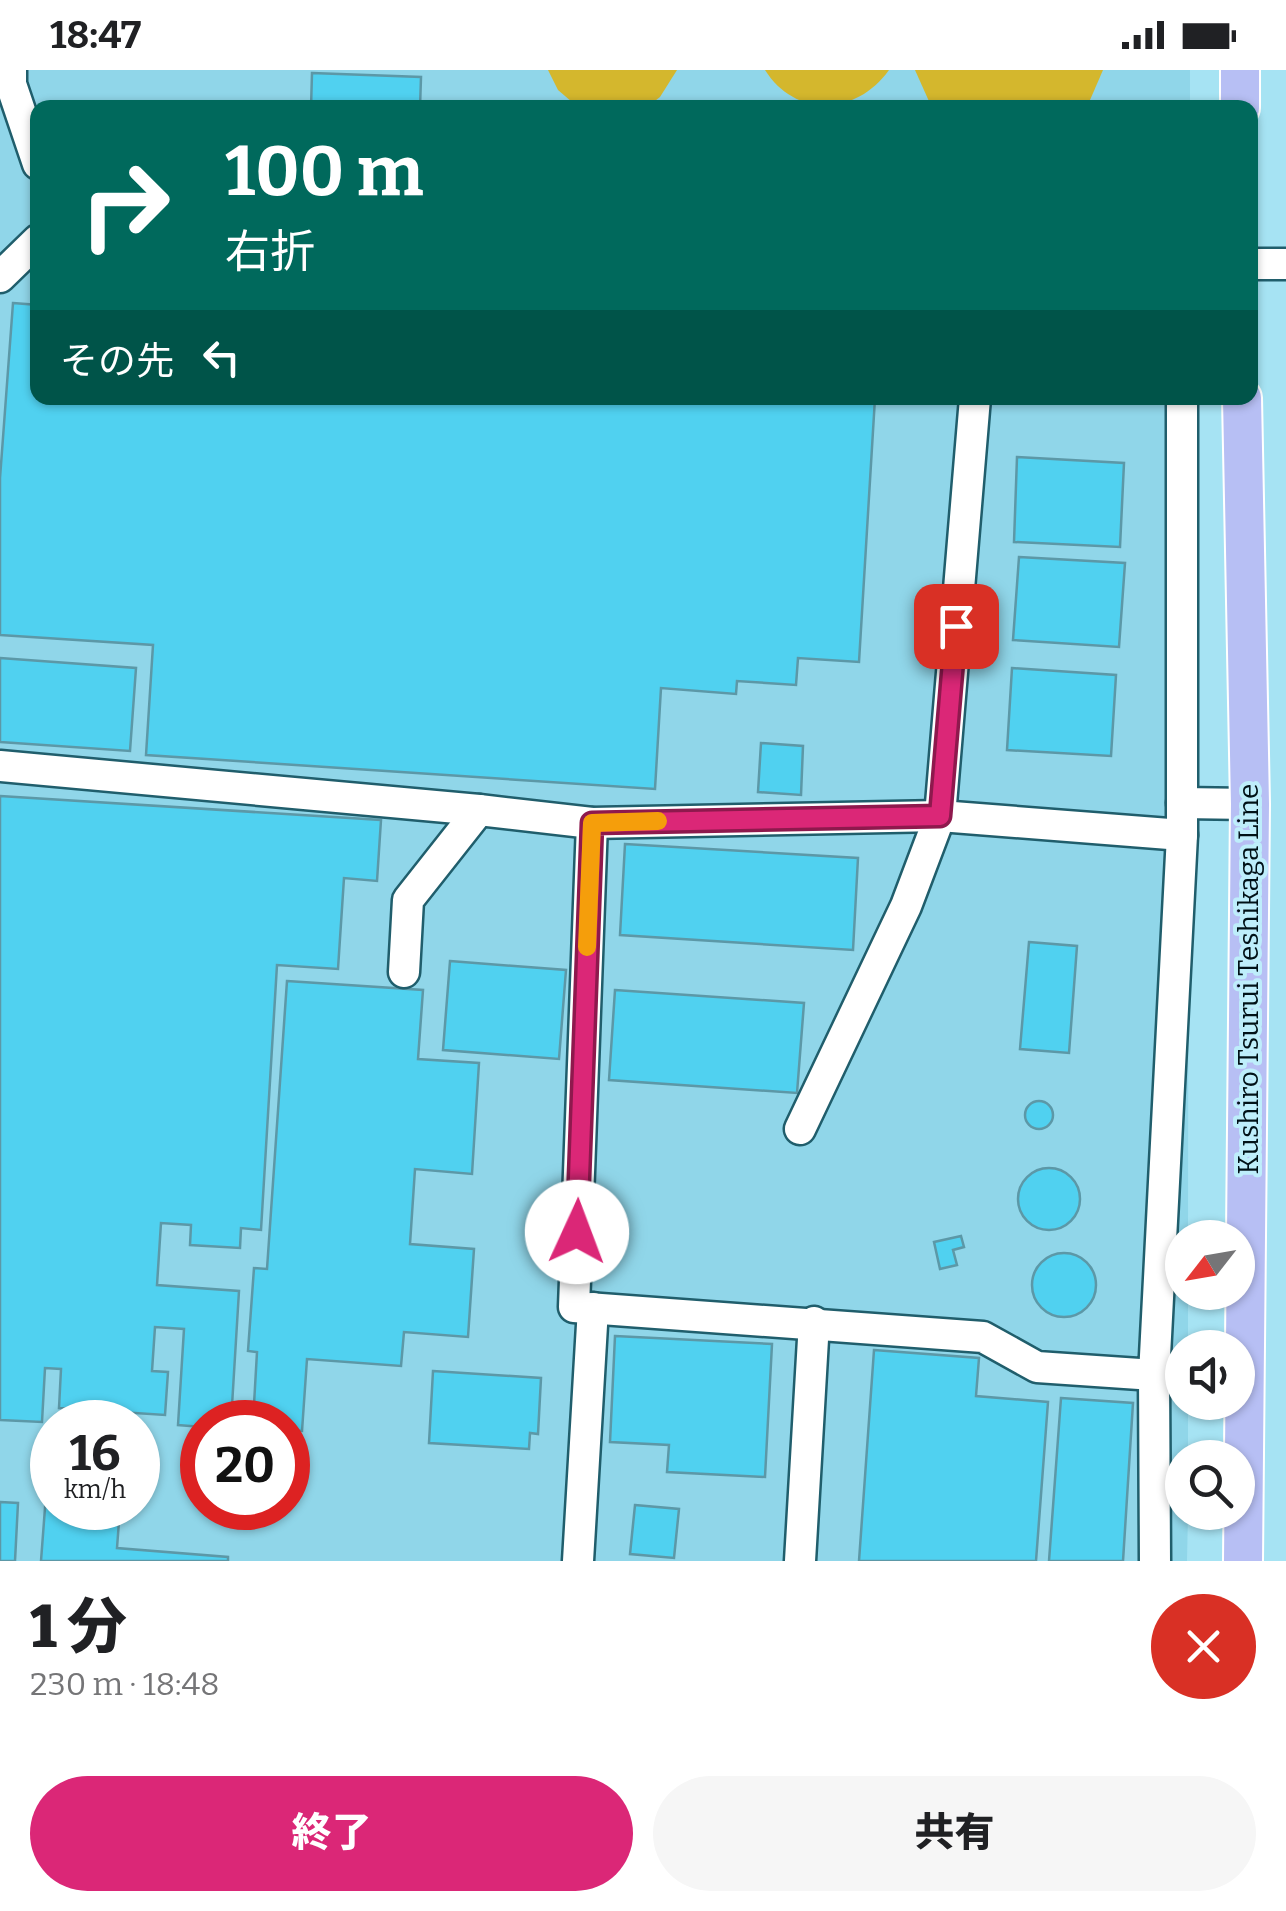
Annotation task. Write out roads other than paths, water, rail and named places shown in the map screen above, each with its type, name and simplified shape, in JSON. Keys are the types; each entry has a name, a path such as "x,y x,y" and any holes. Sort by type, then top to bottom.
{"main road":[{"path":"1240,70 1240,100"},
{"name":"Kushiro Tsurui Teshikaga Line","path":"1242,405 1250,804 1243,1561"}],"lane":[{"path":"7,79 30,142"},
{"path":"0,277 30,248"},
{"path":"1258,264 1286,264"},
{"path":"800,1129 906,906 940,816 974,405"},
{"path":"1155,1561 1154,1375 1182,835 1182,405"},
{"path":"0,766 592,823 940,816 1182,835"},
{"path":"1182,803 1250,804"},
{"path":"404,972 408,900 480,810"},
{"path":"592,823 574,1307 983,1337 1037,1367 1154,1375"},
{"path":"578,1561 593,1308"},
{"path":"800,1561 814,1322"}]}
